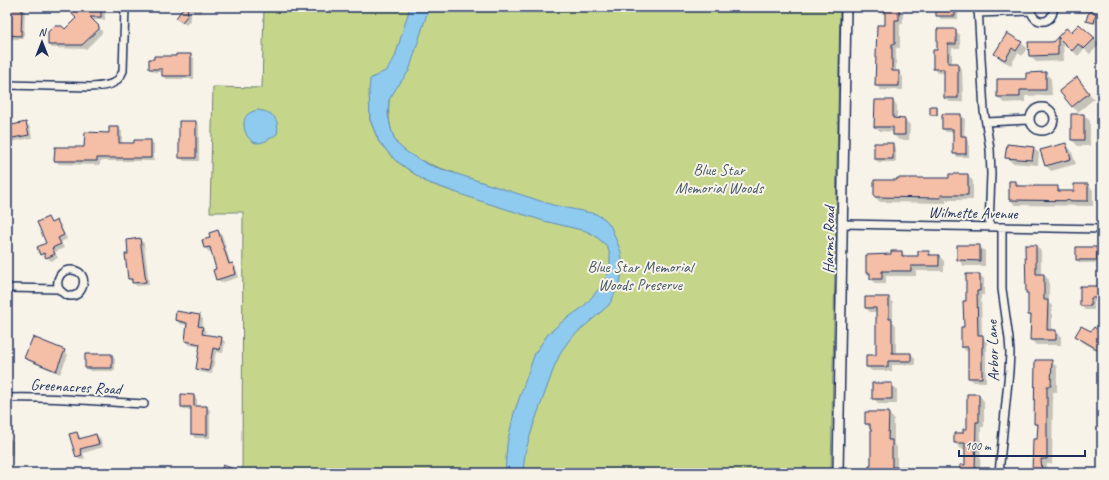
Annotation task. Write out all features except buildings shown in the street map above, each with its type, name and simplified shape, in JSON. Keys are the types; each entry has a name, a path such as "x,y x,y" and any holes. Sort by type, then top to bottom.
{"main road":[{"name":"Harms Road","path":"838,473 846,7"}],"street":[{"path":"7,85 91,87 111,84 117,81 122,70 126,7"},
{"path":"989,226 991,174 990,149 983,98 978,10 1031,9 1032,15 1037,20 1044,21 1053,14 1053,7"},
{"path":"986,122 1030,120"},
{"name":"Wilmette Avenue","path":"843,224 1102,229"},
{"name":"Arbor Lane","path":"999,473 1009,378 1010,353 1002,289 1002,227"},
{"path":"7,288 59,289"},
{"name":"Greenacres Road","path":"7,398 51,398 144,404"}],"green space":[{"name":"Blue Star Memorial Woods Preserve","path":"264,7 840,7 831,473 242,473 243,212 210,212 213,87 262,88","holes":["370,89 389,100 390,127 397,144 402,149 421,160 455,173 455,192 426,182 395,160 379,142 370,120"]}],"water":[{"path":"410,7 429,7 409,71 389,100 388,114 396,143 408,153 429,165 553,205 596,214 605,219 611,227 621,252 623,270 619,285 609,305 571,338 562,350 555,365 525,453 523,473 505,473 507,444 514,413 535,353 548,334 583,307 598,290 606,278 610,265 610,255 607,246 594,235 586,231 544,221 426,182 395,160 379,142 370,120 370,79 387,70 395,57"},
{"path":"258,110 271,114 276,120 278,128 277,134 260,143 253,142 247,136 244,127 245,118 247,115"}],"park label":[{"name":"Blue Star Memorial Woods","path":"719,178"}]}
